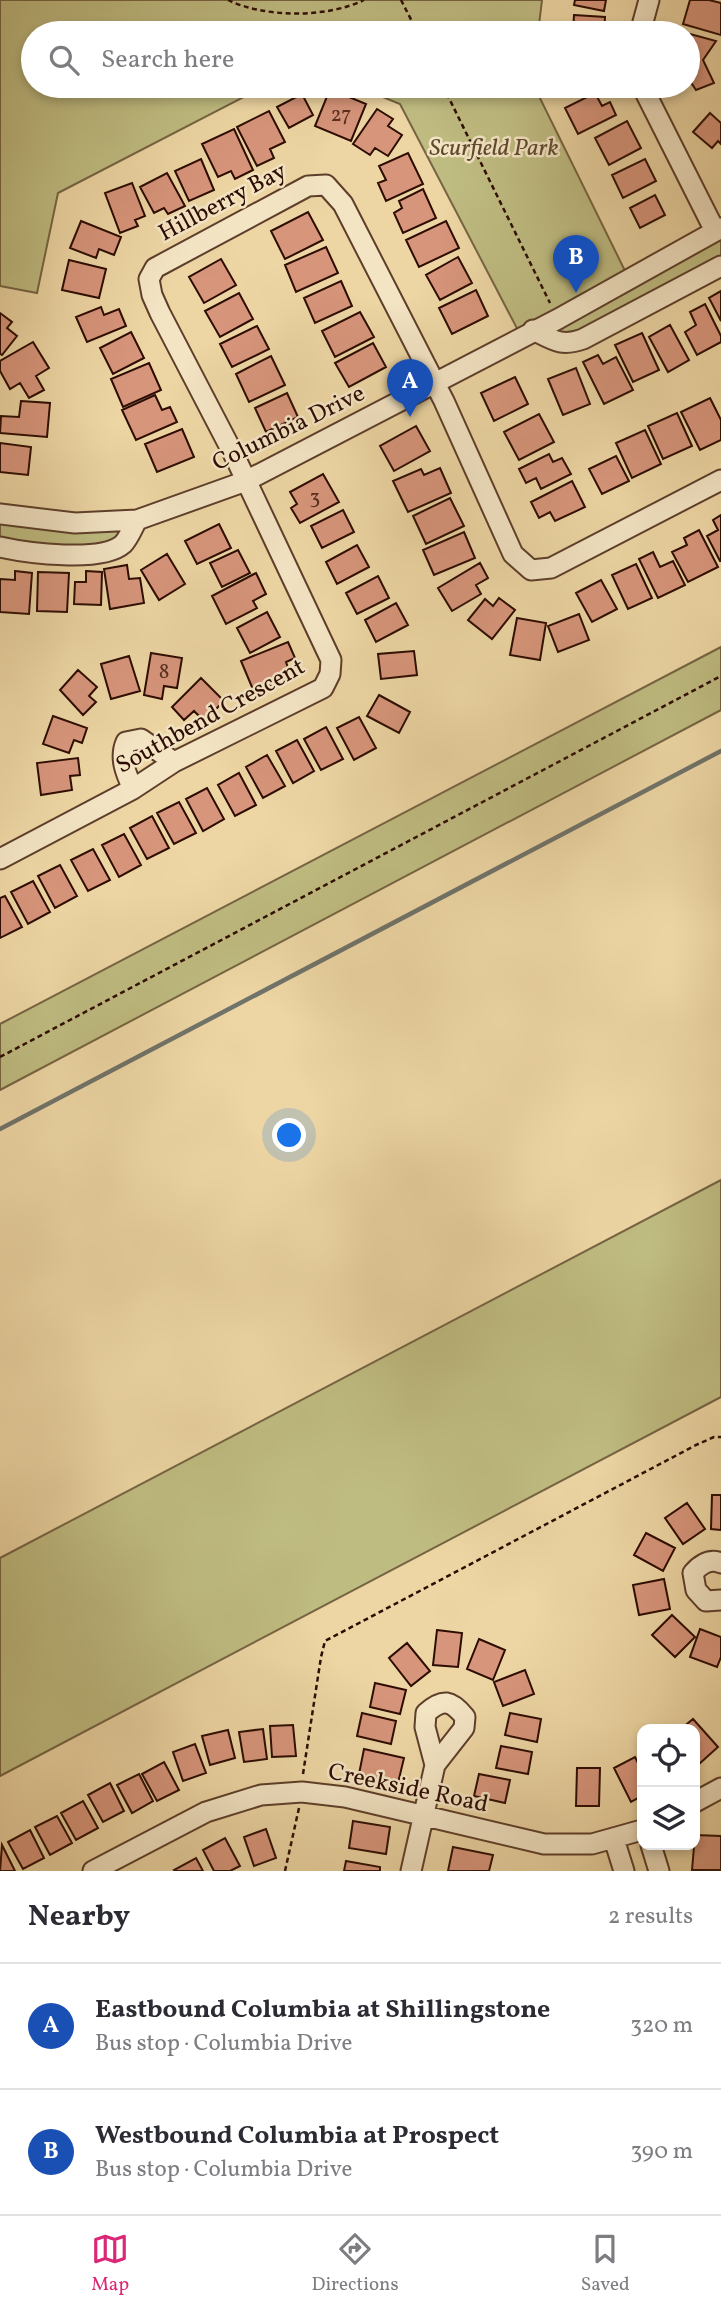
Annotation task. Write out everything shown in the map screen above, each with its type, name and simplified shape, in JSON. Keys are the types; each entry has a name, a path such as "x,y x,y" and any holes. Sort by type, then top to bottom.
{"street":[{"path":"643,21 649,0"},
{"path":"648,98 718,229"},
{"name":"Hillberry Bay","path":"246,481 160,313 149,279 155,268 174,256 276,202 308,186 326,185 336,194 435,383"},
{"name":"Columbia Drive","path":"0,514 75,523 137,520 246,481 558,319 718,229"},
{"path":"533,330 568,344 583,339 721,266"},
{"path":"435,383 513,554 531,570 551,568 721,480"},
{"name":"Southbend Crescent","path":"0,859 133,789 174,762 323,688 330,674 331,660 246,481"},
{"path":"0,547 33,552 106,553 124,543 137,520"},
{"path":"133,789 123,758 126,742 141,739 174,762"},
{"path":"721,1563 716,1561 701,1564 693,1573 696,1590 706,1601 721,1600"},
{"path":"411,1871 435,1765"},
{"path":"700,1799 721,1788"},
{"name":"Creekside Road","path":"93,1871 206,1812 261,1795 302,1792 345,1797 544,1844 592,1844 637,1832"},
{"path":"614,1839 624,1871"},
{"path":"652,1850 659,1871"}],"path":[{"path":"228,0 275,13 316,12 364,0"},
{"path":"401,0 412,21"},
{"path":"449,98 558,319"},
{"path":"0,1057 721,676"},
{"path":"285,1871 302,1792 325,1641 696,1445 714,1437 721,1437"}],"green space":[{"path":"0,0 542,0 539,21 21,21 21,98 242,98 58,193 37,293 0,286"},
{"name":"Scurfield Park","path":"385,98 540,98 630,281 721,230 721,268 576,345 522,338 400,104"},
{"path":"0,514 137,520 106,553 0,547"},
{"path":"721,647 721,710 0,1090 0,1024"},
{"path":"721,1180 721,1397 0,1776 0,1558"}],"building":[{"path":"575,0 606,0 604,11 574,5"},
{"path":"690,0 721,3 721,35 700,29 700,21 684,21"},
{"path":"574,15 605,17 605,21 574,21"},
{"path":"700,37 716,41 703,60 714,83 700,88"},
{"path":"294,98 304,98 313,115 289,128 277,107"},
{"path":"326,98 352,98 366,104 351,141 315,126"},
{"path":"585,98 598,98 602,106 610,102 616,115 578,134 565,108"},
{"path":"377,109 393,119 388,126 402,135 388,156 375,148 370,155 353,144"},
{"path":"269,111 285,142 270,149 274,158 257,166 237,127"},
{"path":"710,113 721,123 721,144 718,141 712,148 693,132"},
{"path":"627,121 641,148 609,165 595,138"},
{"path":"234,129 253,170 235,179 231,171 218,177 202,144"},
{"path":"408,153 423,184 386,201 378,183 386,180 379,166"},
{"path":"201,159 214,190 189,201 175,171"},
{"path":"645,159 656,181 623,198 612,175"},
{"path":"167,173 185,206 168,214 164,208 154,213 140,187"},
{"path":"132,183 145,216 135,220 138,226 120,233 105,193"},
{"path":"423,189 436,218 403,233 394,213 402,208 399,201"},
{"path":"655,195 665,215 640,228 630,208"},
{"path":"308,212 323,240 285,259 271,231"},
{"path":"81,221 121,237 114,255 99,249 96,258 70,248"},
{"path":"446,221 459,248 419,267 406,240"},
{"path":"326,247 338,273 296,292 285,265"},
{"path":"458,257 472,283 440,300 426,275"},
{"path":"221,259 236,285 204,303 189,277"},
{"path":"69,260 106,269 99,298 62,290"},
{"path":"341,281 352,306 315,323 304,298"},
{"path":"476,290 488,316 452,334 439,308"},
{"path":"721,291 721,321 709,298"},
{"path":"239,293 253,319 220,337 205,311"},
{"path":"705,304 721,336 721,342 697,355 685,332 696,325 690,312"},
{"path":"101,307 104,315 119,309 126,326 87,342 76,317"},
{"path":"360,312 374,337 335,357 322,331"},
{"path":"0,313 12,322 7,328 17,336 2,355 0,354"},
{"path":"670,325 689,360 668,372 649,337"},
{"path":"257,326 269,349 232,367 220,344"},
{"path":"131,332 144,358 113,374 100,348"},
{"path":"642,333 659,370 633,382 615,345"},
{"path":"33,342 49,368 36,376 44,390 29,398 20,383 10,389 0,371 0,361"},
{"path":"373,343 386,367 349,387 335,363"},
{"path":"598,355 603,364 616,357 633,390 604,404 583,362"},
{"path":"271,356 285,385 249,402 236,374"},
{"path":"149,363 161,390 123,407 111,379"},
{"path":"576,368 590,404 563,415 548,379"},
{"path":"515,377 528,404 494,421 481,393"},
{"path":"287,393 298,417 266,432 255,408"},
{"path":"155,395 162,410 170,407 177,422 136,440 122,410"},
{"path":"710,398 721,420 721,440 700,450 681,412"},
{"path":"21,401 50,403 47,437 0,433 1,416 19,417"},
{"path":"677,413 692,446 663,459 648,426"},
{"path":"539,414 554,442 519,460 504,432"},
{"path":"416,426 430,451 394,471 380,446"},
{"path":"182,429 194,457 157,472 145,444"},
{"path":"645,430 661,464 632,478 616,443"},
{"path":"0,443 31,447 28,475 0,472"},
{"path":"549,454 553,462 562,458 571,474 541,489 536,478 526,483 519,469"},
{"path":"616,456 629,481 602,494 589,469"},
{"path":"440,468 451,493 408,512 393,481 421,469 424,475"},
{"path":"323,474 339,502 300,523 291,508 297,504 290,492"},
{"path":"572,481 585,507 555,521 550,512 539,518 531,502"},
{"path":"450,498 464,526 426,544 413,516"},
{"path":"343,510 354,532 322,548 311,526"},
{"path":"721,515 720,561 707,536 718,530 713,520"},
{"path":"219,524 231,548 197,564 185,541"},
{"path":"699,530 718,567 688,582 672,552 687,545 684,538"},
{"path":"464,532 475,558 434,575 423,550"},
{"path":"357,545 369,567 337,584 326,562"},
{"path":"238,550 250,573 222,587 210,563"},
{"path":"653,552 660,567 673,561 685,585 658,598 639,559"},
{"path":"167,554 185,584 159,600 141,570"},
{"path":"480,563 488,578 476,585 481,594 452,611 438,588"},
{"path":"636,564 652,598 628,609 612,575"},
{"path":"127,565 129,579 140,578 144,603 110,609 104,569"},
{"path":"15,571 32,573 29,614 0,612 0,579 15,580"},
{"path":"86,571 102,572 101,605 74,604 75,582 86,582"},
{"path":"38,572 69,573 67,612 37,611"},
{"path":"256,573 266,594 253,601 257,608 226,624 212,596"},
{"path":"378,576 389,598 357,614 346,593"},
{"path":"601,580 617,609 592,622 576,593"},
{"path":"499,598 515,610 492,639 468,620 485,599 493,606"},
{"path":"396,603 408,625 376,642 365,620"},
{"path":"267,612 280,637 250,653 237,628"},
{"path":"579,614 589,640 558,652 548,626"},
{"path":"517,618 546,623 540,660 510,655"},
{"path":"288,642 295,658 286,662 291,676 254,692 241,661"},
{"path":"414,651 417,675 381,679 378,654"},
{"path":"151,653 182,658 177,688 164,686 162,699 144,695"},
{"path":"129,656 140,691 111,699 101,664"},
{"path":"78,670 97,687 89,696 96,702 83,715 60,690"},
{"path":"201,678 224,701 204,721 194,711 184,720 172,707"},
{"path":"379,695 410,712 399,733 367,716"},
{"path":"53,716 87,728 82,743 74,740 69,753 43,744"},
{"path":"359,717 376,748 354,760 337,728"},
{"path":"326,727 343,759 321,770 304,739"},
{"path":"297,740 314,771 293,783 276,751"},
{"path":"267,755 285,786 263,798 246,767"},
{"path":"78,758 80,775 70,776 72,790 41,795 37,763"},
{"path":"239,773 256,805 235,816 218,785"},
{"path":"207,788 224,819 203,831 186,799"},
{"path":"179,802 196,833 174,844 157,813"},
{"path":"152,816 169,848 147,859 130,828"},
{"path":"124,834 141,865 119,877 102,845"},
{"path":"93,849 110,880 88,891 71,860"},
{"path":"60,865 77,896 55,908 38,876"},
{"path":"33,881 50,912 28,924 11,892"},
{"path":"5,896 22,927 0,938 0,898"},
{"path":"712,1495 721,1495 721,1530 711,1529"},
{"path":"687,1503 705,1529 683,1544 665,1518"},
{"path":"646,1533 675,1548 663,1571 634,1555"},
{"path":"664,1579 670,1609 639,1615 633,1585"},
{"path":"672,1615 695,1637 675,1657 652,1635"},
{"path":"700,1629 721,1637 721,1657 717,1667 690,1657"},
{"path":"437,1630 462,1633 458,1667 433,1665"},
{"path":"479,1639 505,1650 493,1680 467,1669"},
{"path":"407,1643 430,1671 411,1686 389,1658"},
{"path":"525,1670 534,1694 503,1706 494,1682"},
{"path":"375,1683 406,1690 400,1714 370,1707"},
{"path":"362,1713 396,1721 391,1744 357,1736"},
{"path":"510,1713 541,1719 537,1742 505,1735"},
{"path":"293,1725 296,1756 272,1757 270,1726"},
{"path":"700,1727 718,1747 700,1763"},
{"path":"263,1729 267,1759 244,1762 239,1732"},
{"path":"228,1730 235,1758 210,1765 202,1736"},
{"path":"195,1744 206,1773 183,1781 173,1752"},
{"path":"501,1746 532,1752 528,1774 496,1768"},
{"path":"364,1749 404,1758 398,1783 359,1774"},
{"path":"635,1757 637,1799 631,1802 614,1768"},
{"path":"164,1762 179,1790 157,1801 142,1774"},
{"path":"577,1768 600,1768 599,1806 576,1806"},
{"path":"139,1774 153,1801 132,1813 117,1785"},
{"path":"479,1774 510,1780 505,1803 474,1796"},
{"path":"110,1783 124,1811 103,1822 88,1795"},
{"path":"83,1801 98,1828 76,1840 61,1813"},
{"path":"57,1816 72,1843 50,1855 35,1827"},
{"path":"353,1821 390,1827 386,1854 349,1848"},
{"path":"266,1829 276,1858 254,1866 244,1837"},
{"path":"30,1830 44,1858 23,1869 8,1842"},
{"path":"700,1835 721,1836 721,1870 692,1870 694,1850 700,1850"},
{"path":"225,1838 240,1866 230,1871 214,1871 203,1850"},
{"path":"2,1845 15,1871 0,1871"},
{"path":"453,1847 493,1855 489,1871 448,1871"},
{"path":"196,1858 203,1871 174,1870"},
{"path":"346,1861 380,1867 380,1871 344,1871"}],"waterway":[{"path":"0,1129 721,751"}],"place":[{"name":"Westbound Columbia at Prospect","path":"576,293"},
{"name":"Eastbound Columbia at Shillingstone","path":"410,417"}]}
